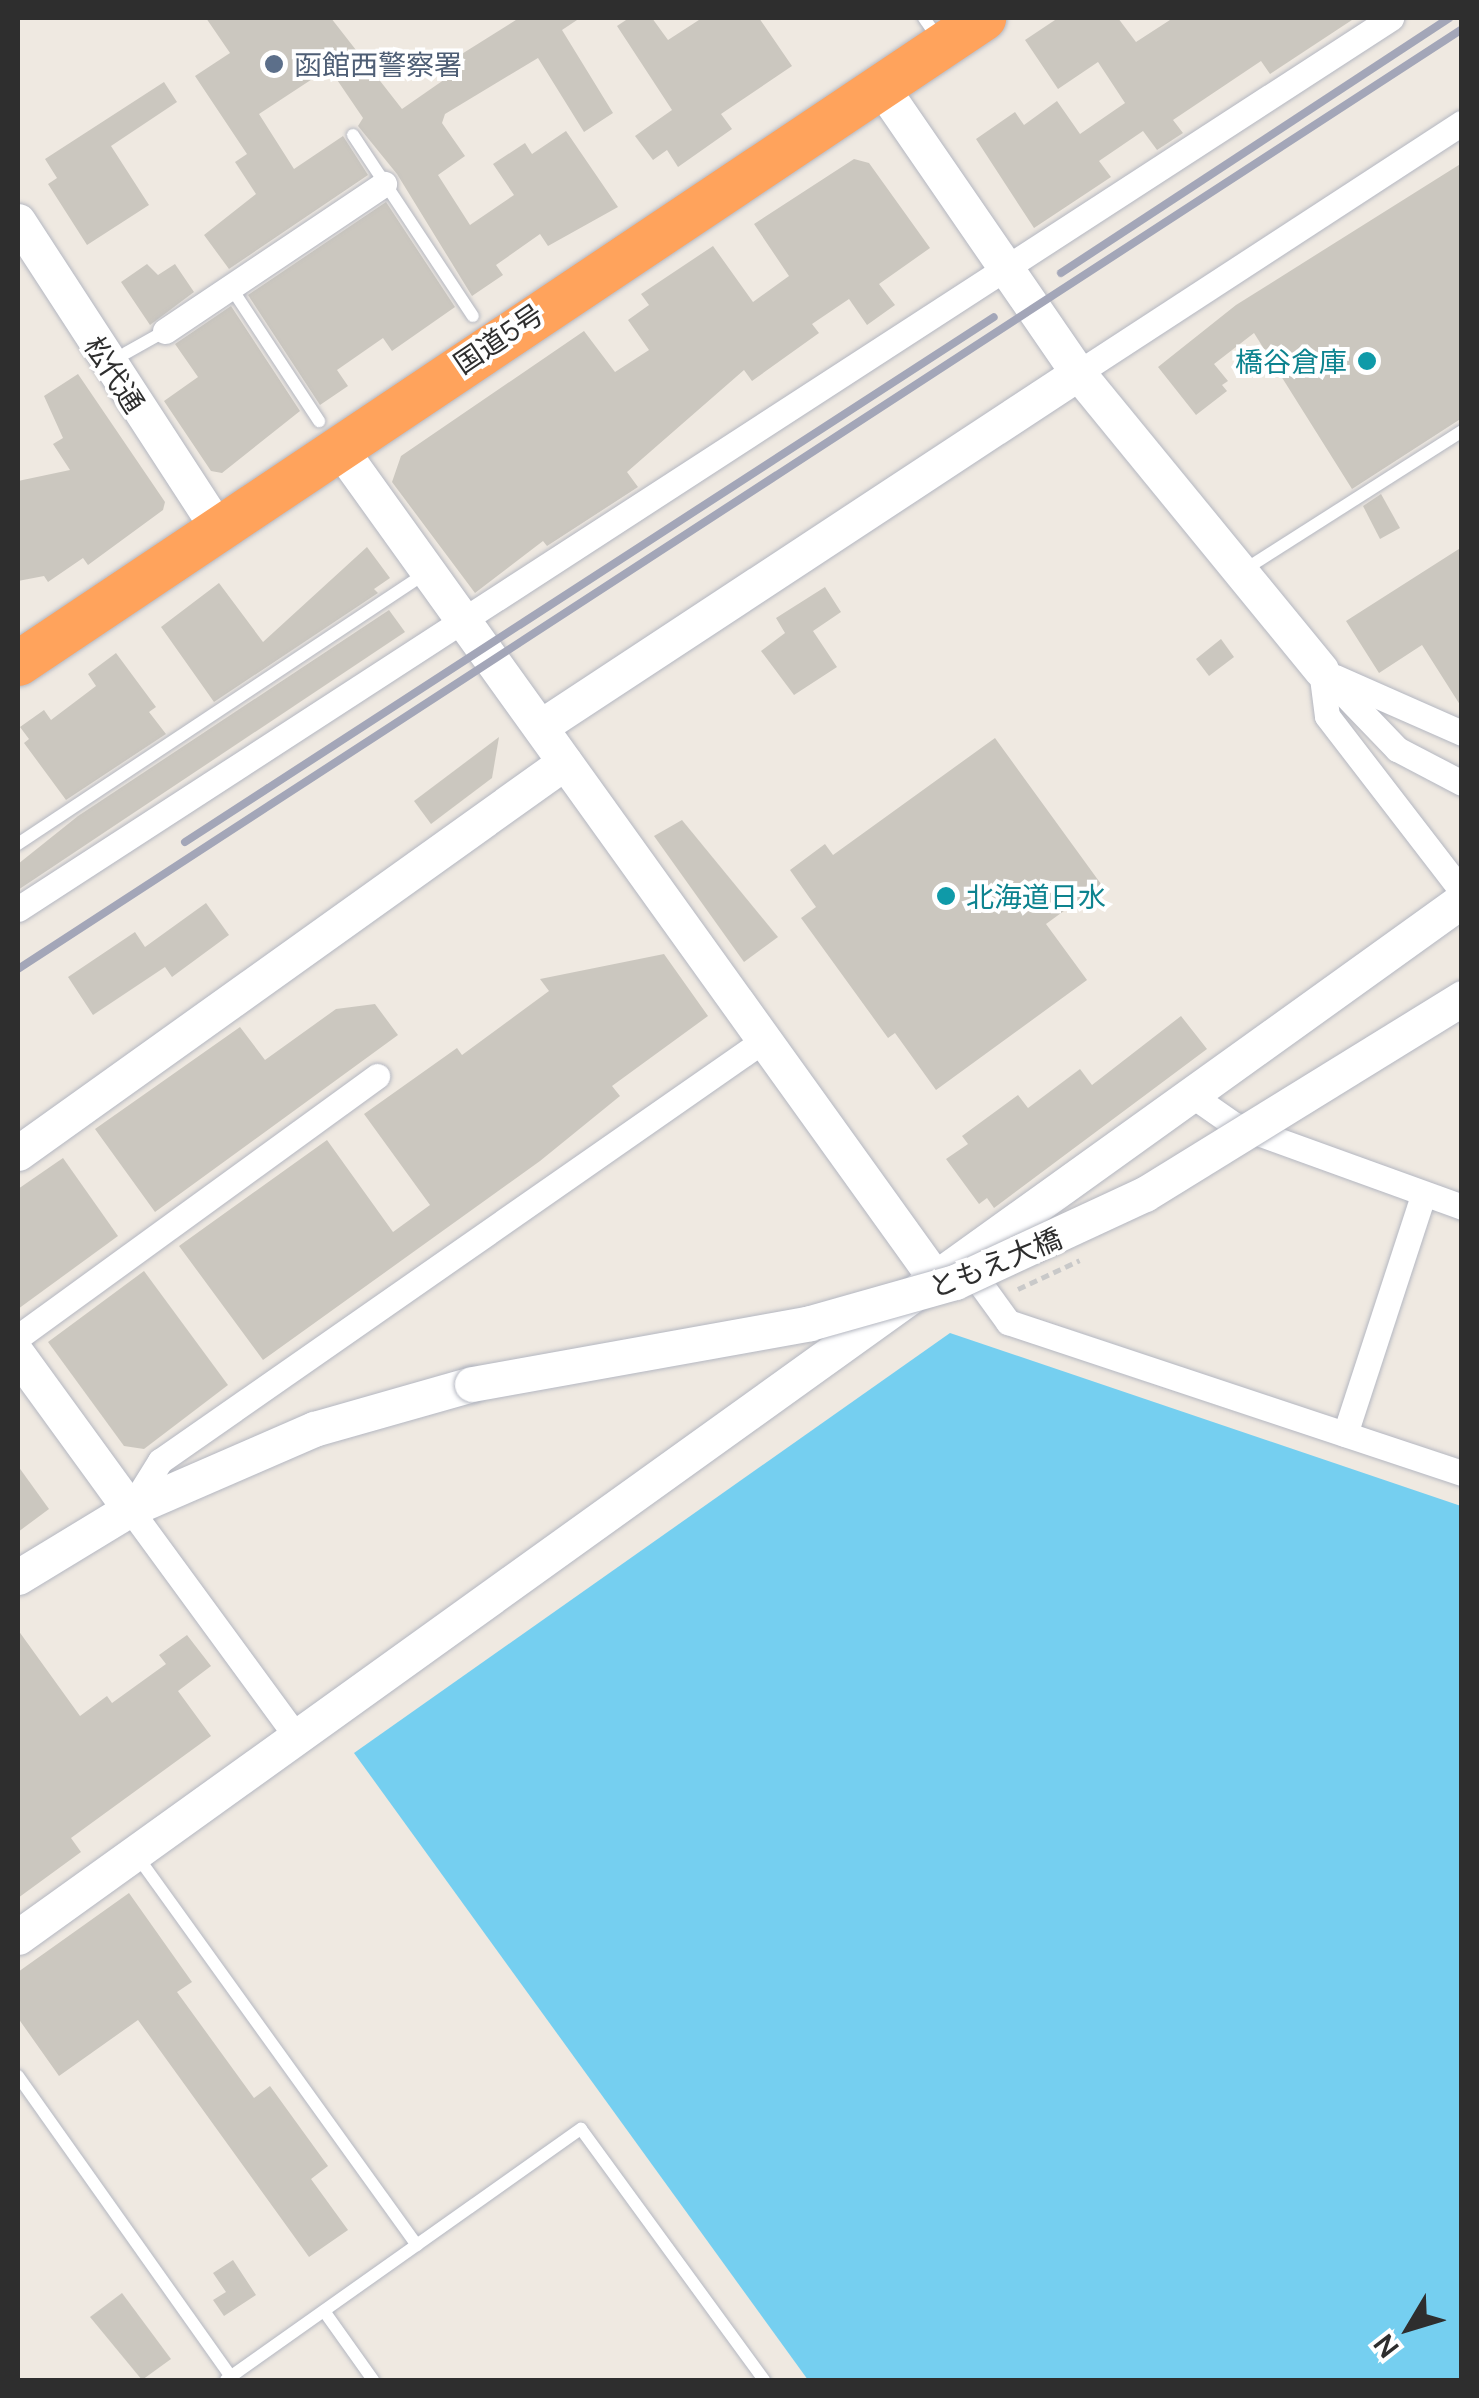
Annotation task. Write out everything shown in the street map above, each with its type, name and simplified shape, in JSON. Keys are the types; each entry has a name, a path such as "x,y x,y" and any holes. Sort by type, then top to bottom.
{"highway":[{"name":"国道5号","path":"18,663 216,526 328,433 880,85 933,31 982,18"}],"street":[{"path":"18,909 1004,265 1359,26 1391,18"},
{"path":"880,85 1078,373 1238,574 1321,670 1397,749 1462,783"},
{"path":"540,727 1462,123"},
{"path":"165,331 384,184"},
{"name":"松代通","path":"18,221 216,526"},
{"path":"328,433 764,1040 948,1268 1008,1322 1462,1473"},
{"path":"1321,670 1462,733"},
{"path":"1321,670 1326,716 1462,891"},
{"path":"18,1153 564,762"},
{"path":"18,1937 1462,900"},
{"name":"ともえ大橋","path":"18,1577 130,1509 314,1429 472,1384 810,1323 956,1282 1145,1194 1462,998"},
{"path":"130,1509 160,1461 764,1040"},
{"path":"18,1337 376,1076"},
{"path":"1194,1096 1232,1124 1462,1207"},
{"path":"1345,1434 1423,1195"},
{"path":"18,1354 296,1736"}],"lane":[{"path":"353,135 473,316"},
{"path":"230,286 328,433"},
{"path":"126,353 165,331"},
{"path":"1238,574 1462,432"},
{"path":"18,844 428,572"},
{"path":"135,1854 417,2245"},
{"path":"18,2076 228,2379 581,2129 764,2380"},
{"path":"324,2311 373,2380"}],"water":[{"path":"950,1333 1461,1506 1461,2380 808,2380 354,1753"}],"building":[{"path":"206,18 331,18 402,109 448,77 441,67 519,18 580,18 562,30 613,113 584,132 538,58 445,114 442,123 465,156 438,175 470,225 514,195 493,164 525,143 532,154 566,131 618,207 548,246 540,234 496,265 503,275 472,296 397,174 358,126 363,118 329,68 259,114 294,169 343,136 368,175 229,269 204,235 256,194 235,162 247,154 195,76 230,53"},
{"path":"629,18 652,18 668,40 702,18 759,18 792,66 721,114 732,129 678,167 667,150 653,160 635,136 672,110 617,26"},
{"path":"1058,18 1118,18 1136,42 1173,18 1355,18 1270,74 1261,61 1173,120 1183,133 1157,150 1143,131 1099,161 1111,177 1034,228 976,139 1015,112 1024,125 1057,101 1080,134 1125,103 1098,62 1058,89 1025,40"},
{"path":"164,82 177,102 111,146 149,205 87,245 48,184 57,178 45,159"},
{"path":"854,159 869,163 930,248 879,284 895,305 867,325 849,299 812,324 819,333 752,381 744,370 627,472 638,487 547,546 543,541 475,593 392,482 401,456 584,331 615,372 649,350 628,320 649,305 641,294 713,246 753,302 789,276 754,224"},
{"name":"橋谷倉庫","path":"1462,163 1462,418 1352,489 1254,333 1214,364 1228,381 1222,385 1227,391 1196,415 1158,367 1236,305"},
{"path":"386,202 455,307 392,351 383,338 337,370 348,386 320,405 248,295"},
{"path":"147,264 158,275 175,264 194,292 150,325 121,282"},
{"path":"231,306 300,411 222,473 211,471 164,401 198,377 175,344"},
{"path":"78,374 165,502 163,510 88,565 83,558 48,582 44,576 18,581 18,481 70,470 53,444 63,438 44,396"},
{"path":"1381,494 1400,528 1380,539 1363,506"},
{"path":"367,547 390,578 374,589 378,593 214,702 161,627 219,583 263,642"},
{"path":"1462,547 1462,708 1422,645 1379,673 1346,621"},
{"path":"825,587 841,612 813,631 837,667 794,695 761,651 785,633 776,618"},
{"path":"389,610 405,632 18,890 18,864 78,816"},
{"path":"1221,639 1234,657 1209,676 1196,659"},
{"path":"116,653 156,707 149,712 166,734 66,800 24,743 29,739 20,727 44,710 51,720 96,686 88,674"},
{"path":"499,737 492,778 431,824 414,801"},
{"name":"北海道日水","path":"995,738 1101,884 1046,924 1087,980 936,1090 895,1033 888,1038 801,918 816,907 790,870 825,844 833,855"},
{"path":"682,820 778,937 744,962 654,836"},
{"path":"206,903 229,935 172,977 165,967 93,1015 68,977 135,932 145,947"},
{"path":"664,954 708,1016 612,1086 620,1096 540,1161 263,1360 179,1246 327,1140 393,1232 430,1205 364,1114 457,1048 462,1055 549,991 540,979"},
{"path":"375,1004 398,1035 155,1212 95,1129 240,1027 265,1060 336,1009"},
{"path":"1181,1016 1207,1049 994,1208 987,1198 979,1204 946,1159 968,1144 962,1136 1018,1095 1028,1108 1080,1069 1092,1085"},
{"path":"63,1158 118,1236 18,1309 18,1189"},
{"path":"144,1271 228,1385 144,1449 124,1446 48,1342"},
{"path":"18,1466 49,1509 18,1532"},
{"path":"18,1630 80,1716 107,1696 112,1703 166,1664 159,1655 187,1635 211,1666 178,1691 211,1736 71,1838 81,1852 18,1898"},
{"path":"129,1893 192,1982 177,1992 254,2098 270,2086 328,2166 311,2179 348,2230 309,2257 138,2020 59,2076 18,2018 18,1972"},
{"path":"233,2260 256,2295 224,2316 213,2300 226,2292 213,2273"},
{"path":"122,2293 171,2359 142,2380 90,2317"}],"railway":[{"path":"1061,273 1449,18"},
{"path":"18,969 1462,29"},
{"path":"185,842 994,317"}],"place":[{"name":"函館西警察署","path":"274,64"},
{"name":"橋谷倉庫","path":"1367,361"},
{"name":"北海道日水","path":"946,896"}]}
